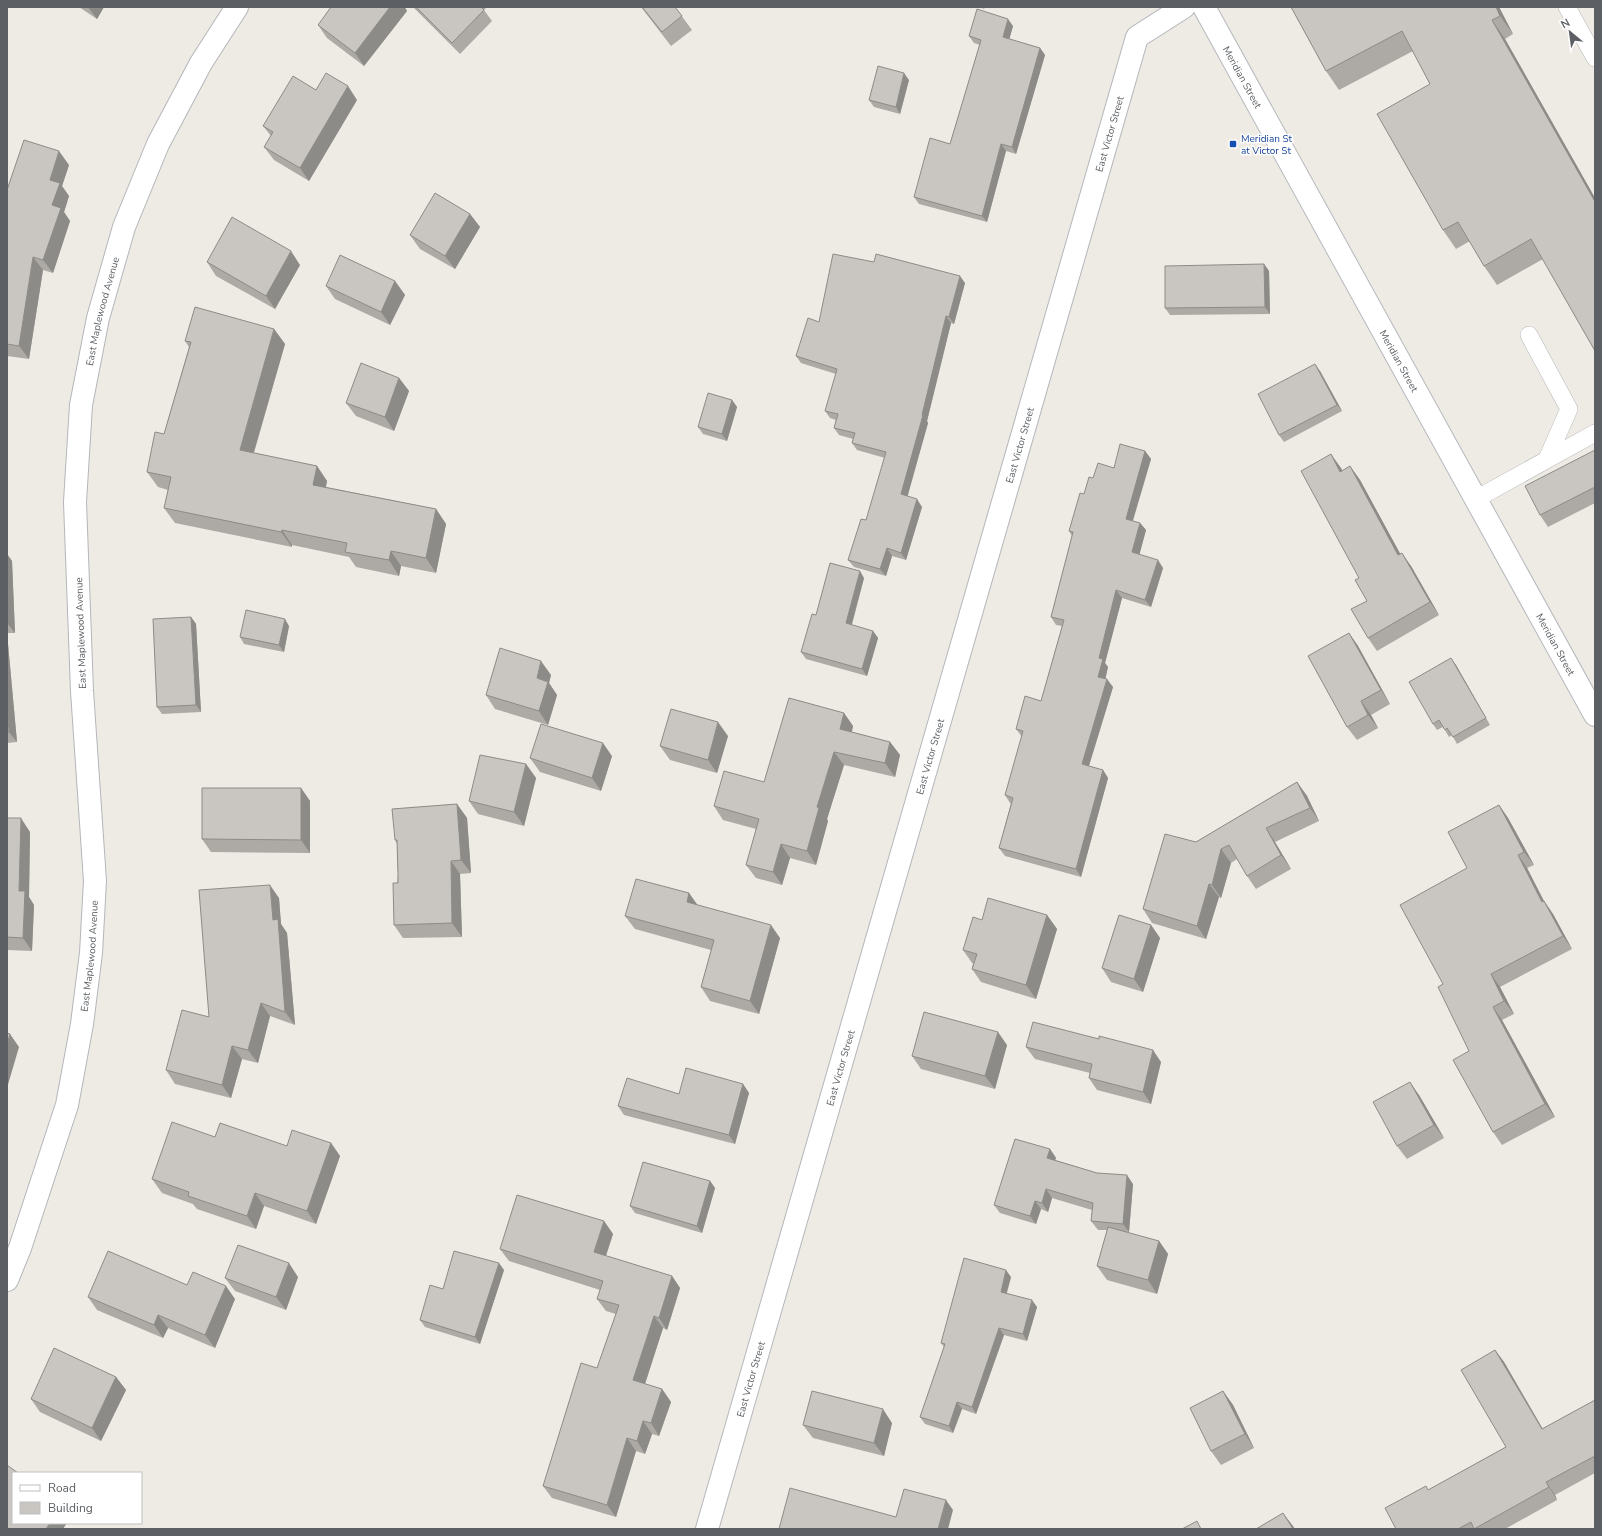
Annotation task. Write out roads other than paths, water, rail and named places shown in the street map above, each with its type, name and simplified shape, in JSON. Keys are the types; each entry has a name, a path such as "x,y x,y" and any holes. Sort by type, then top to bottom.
{"street":[{"name":"East Maplewood Avenue","path":"7,1280 20,1248 67,1105 82,1024 91,952 96,880 82,691 75,502 81,405 98,318 124,227 158,144 201,63 237,7"},
{"name":"East Victor Street","path":"707,1529 1137,37 1184,7"},
{"name":"Meridian Street","path":"1204,7 1595,715"}],"lane":[{"path":"1567,7 1595,58"},
{"path":"1529,335 1569,409 1547,459"},
{"path":"1476,499 1595,433"}],"place":[{"name":"Meridian St at Victor St","path":"1233,144"}]}
